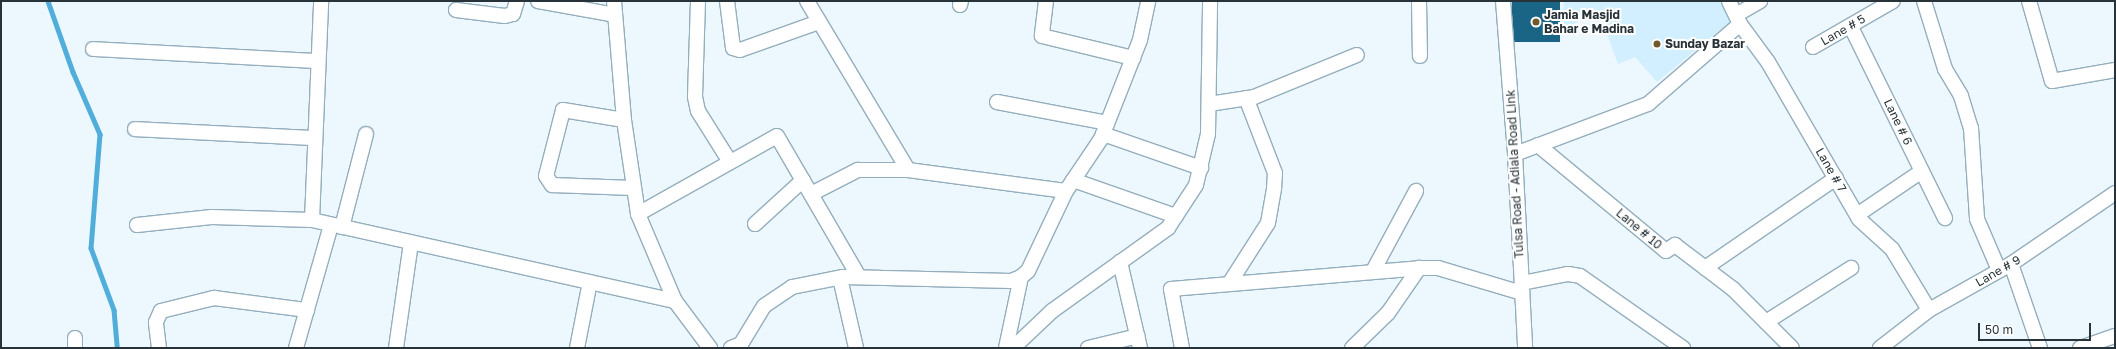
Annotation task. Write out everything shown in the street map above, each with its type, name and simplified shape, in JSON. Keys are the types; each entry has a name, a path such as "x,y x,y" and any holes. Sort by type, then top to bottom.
{"street":[{"path":"312,220 321,1"},
{"path":"456,10 505,16 513,14 516,1"},
{"path":"538,1 615,15"},
{"path":"614,1 624,120 638,214 675,300 710,348"},
{"path":"698,1 695,97 698,111 730,162"},
{"path":"727,1 733,48 740,50 819,22"},
{"path":"806,1 908,170"},
{"path":"1046,1 1042,36 1133,58"},
{"path":"731,348 741,344 764,306 792,287 840,278 1011,281 1021,277 1028,271 1070,185 1105,129 1133,58 1148,1"},
{"path":"1013,348 1052,311 1168,228 1196,185 1208,134 1210,1"},
{"path":"1419,1 1420,56"},
{"name":"Tulsa Road - Adiala Road Link","path":"1503,1 1515,154 1522,288 1527,347"},
{"name":"Lane # 7","path":"1729,1 1738,20 1768,62 1857,215 1892,249 1928,310"},
{"path":"1515,154 1648,104 1760,1"},
{"name":"Lane # 5","path":"1813,47 1851,27 1894,1"},
{"path":"1924,1 1945,69 1961,96 1971,128 1977,219 2005,267 2040,348"},
{"path":"2029,1 2052,81 2115,70"},
{"name":"Lane # 6","path":"1851,27 1946,218"},
{"path":"93,48 318,61"},
{"path":"1209,104 1246,98 1357,55"},
{"path":"1228,284 1268,222 1274,188 1275,173 1246,98"},
{"path":"997,102 1105,129 1201,168"},
{"path":"624,120 562,110 546,176 552,184 633,188"},
{"path":"136,129 315,138"},
{"path":"296,348 307,310 337,226 366,134"},
{"path":"638,214 777,136 859,278"},
{"name":"Lane # 10","path":"1538,145 1666,251 1675,245 1733,289 1792,348"},
{"path":"811,194 858,170 908,170 1070,185 1176,216"},
{"path":"1857,215 1922,171"},
{"path":"1705,268 1836,178"},
{"path":"755,224 803,180"},
{"path":"1374,272 1416,191"},
{"name":"Lane # 9","path":"1880,348 1928,310 2005,267 2115,193"},
{"path":"137,225 212,217 312,220 675,300"},
{"path":"396,348 411,242"},
{"path":"1088,348 1139,342 1120,262"},
{"path":"1182,348 1171,289 1419,268 1438,268 1522,288 1568,274 1580,276 1683,348"},
{"path":"1352,348 1388,313 1419,268"},
{"path":"1766,322 1850,268"},
{"path":"1006,348 1021,277"},
{"path":"840,278 856,348"},
{"path":"577,348 590,282"},
{"path":"159,348 156,322 161,311 214,298 307,310"},
{"path":"2080,348 2114,336"}],"shaded area":[{"name":"Sunday Bazar","path":"1564,1 1721,1 1731,21 1657,82 1635,57 1618,64 1598,10 1561,31"}],"building":[{"name":"Jamia Masjid Bahar e Madina","path":"1512,1 1560,1 1560,42 1512,42"}],"waterway":[{"path":"48,1 73,72 100,134 91,248 114,310 117,348"}],"place":[{"name":"Jamia Masjid Bahar e Madina","path":"1536,22"},
{"name":"Sunday Bazar","path":"1657,44"}]}
